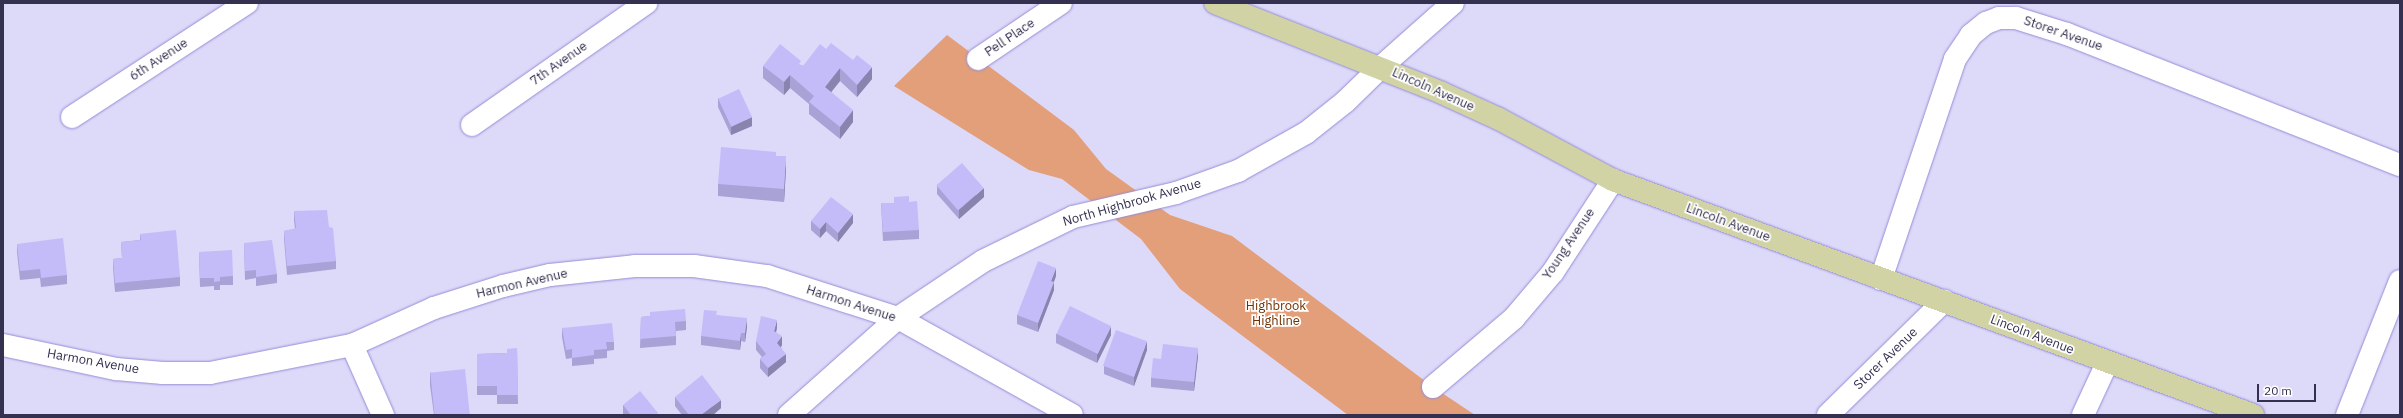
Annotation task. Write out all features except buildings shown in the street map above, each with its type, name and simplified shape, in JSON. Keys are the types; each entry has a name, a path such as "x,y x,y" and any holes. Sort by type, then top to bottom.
{"main road":[{"name":"Lincoln Avenue","path":"1216,3 1381,67 1499,119 1613,180 2107,363 2253,415"}],"street":[{"name":"6th Avenue","path":"72,117 247,3"},
{"name":"7th Avenue","path":"472,126 646,3"},
{"name":"Pell Place","path":"978,60 1061,3"},
{"name":"North Highbrook Avenue","path":"789,415 898,318 983,261 1073,217 1176,193 1238,171 1306,133 1345,102 1381,67 1453,3"},
{"name":"Storer Avenue","path":"1881,279 1954,59 1970,35 1986,23 2000,18 2016,18 2067,34 2400,165"},
{"name":"Young Avenue","path":"1433,387 1514,318 1553,272 1613,180"},
{"name":"Harmon Avenue","path":"3,345 116,369 163,373 210,373 352,345 434,308 503,286 550,275 635,266 694,266 767,276 898,318 1072,415"},
{"path":"2347,415 2400,281"},
{"name":"Storer Avenue","path":"1828,415 1944,302"},
{"path":"352,345 383,415"},
{"path":"2083,415 2107,363"}],"green space":[{"name":"Highbrook Highline","path":"947,35 1074,130 1106,169 1170,215 1232,236 1433,387 1475,415 1348,415 1180,289 1141,239 1062,179 1029,170 894,86"}]}
